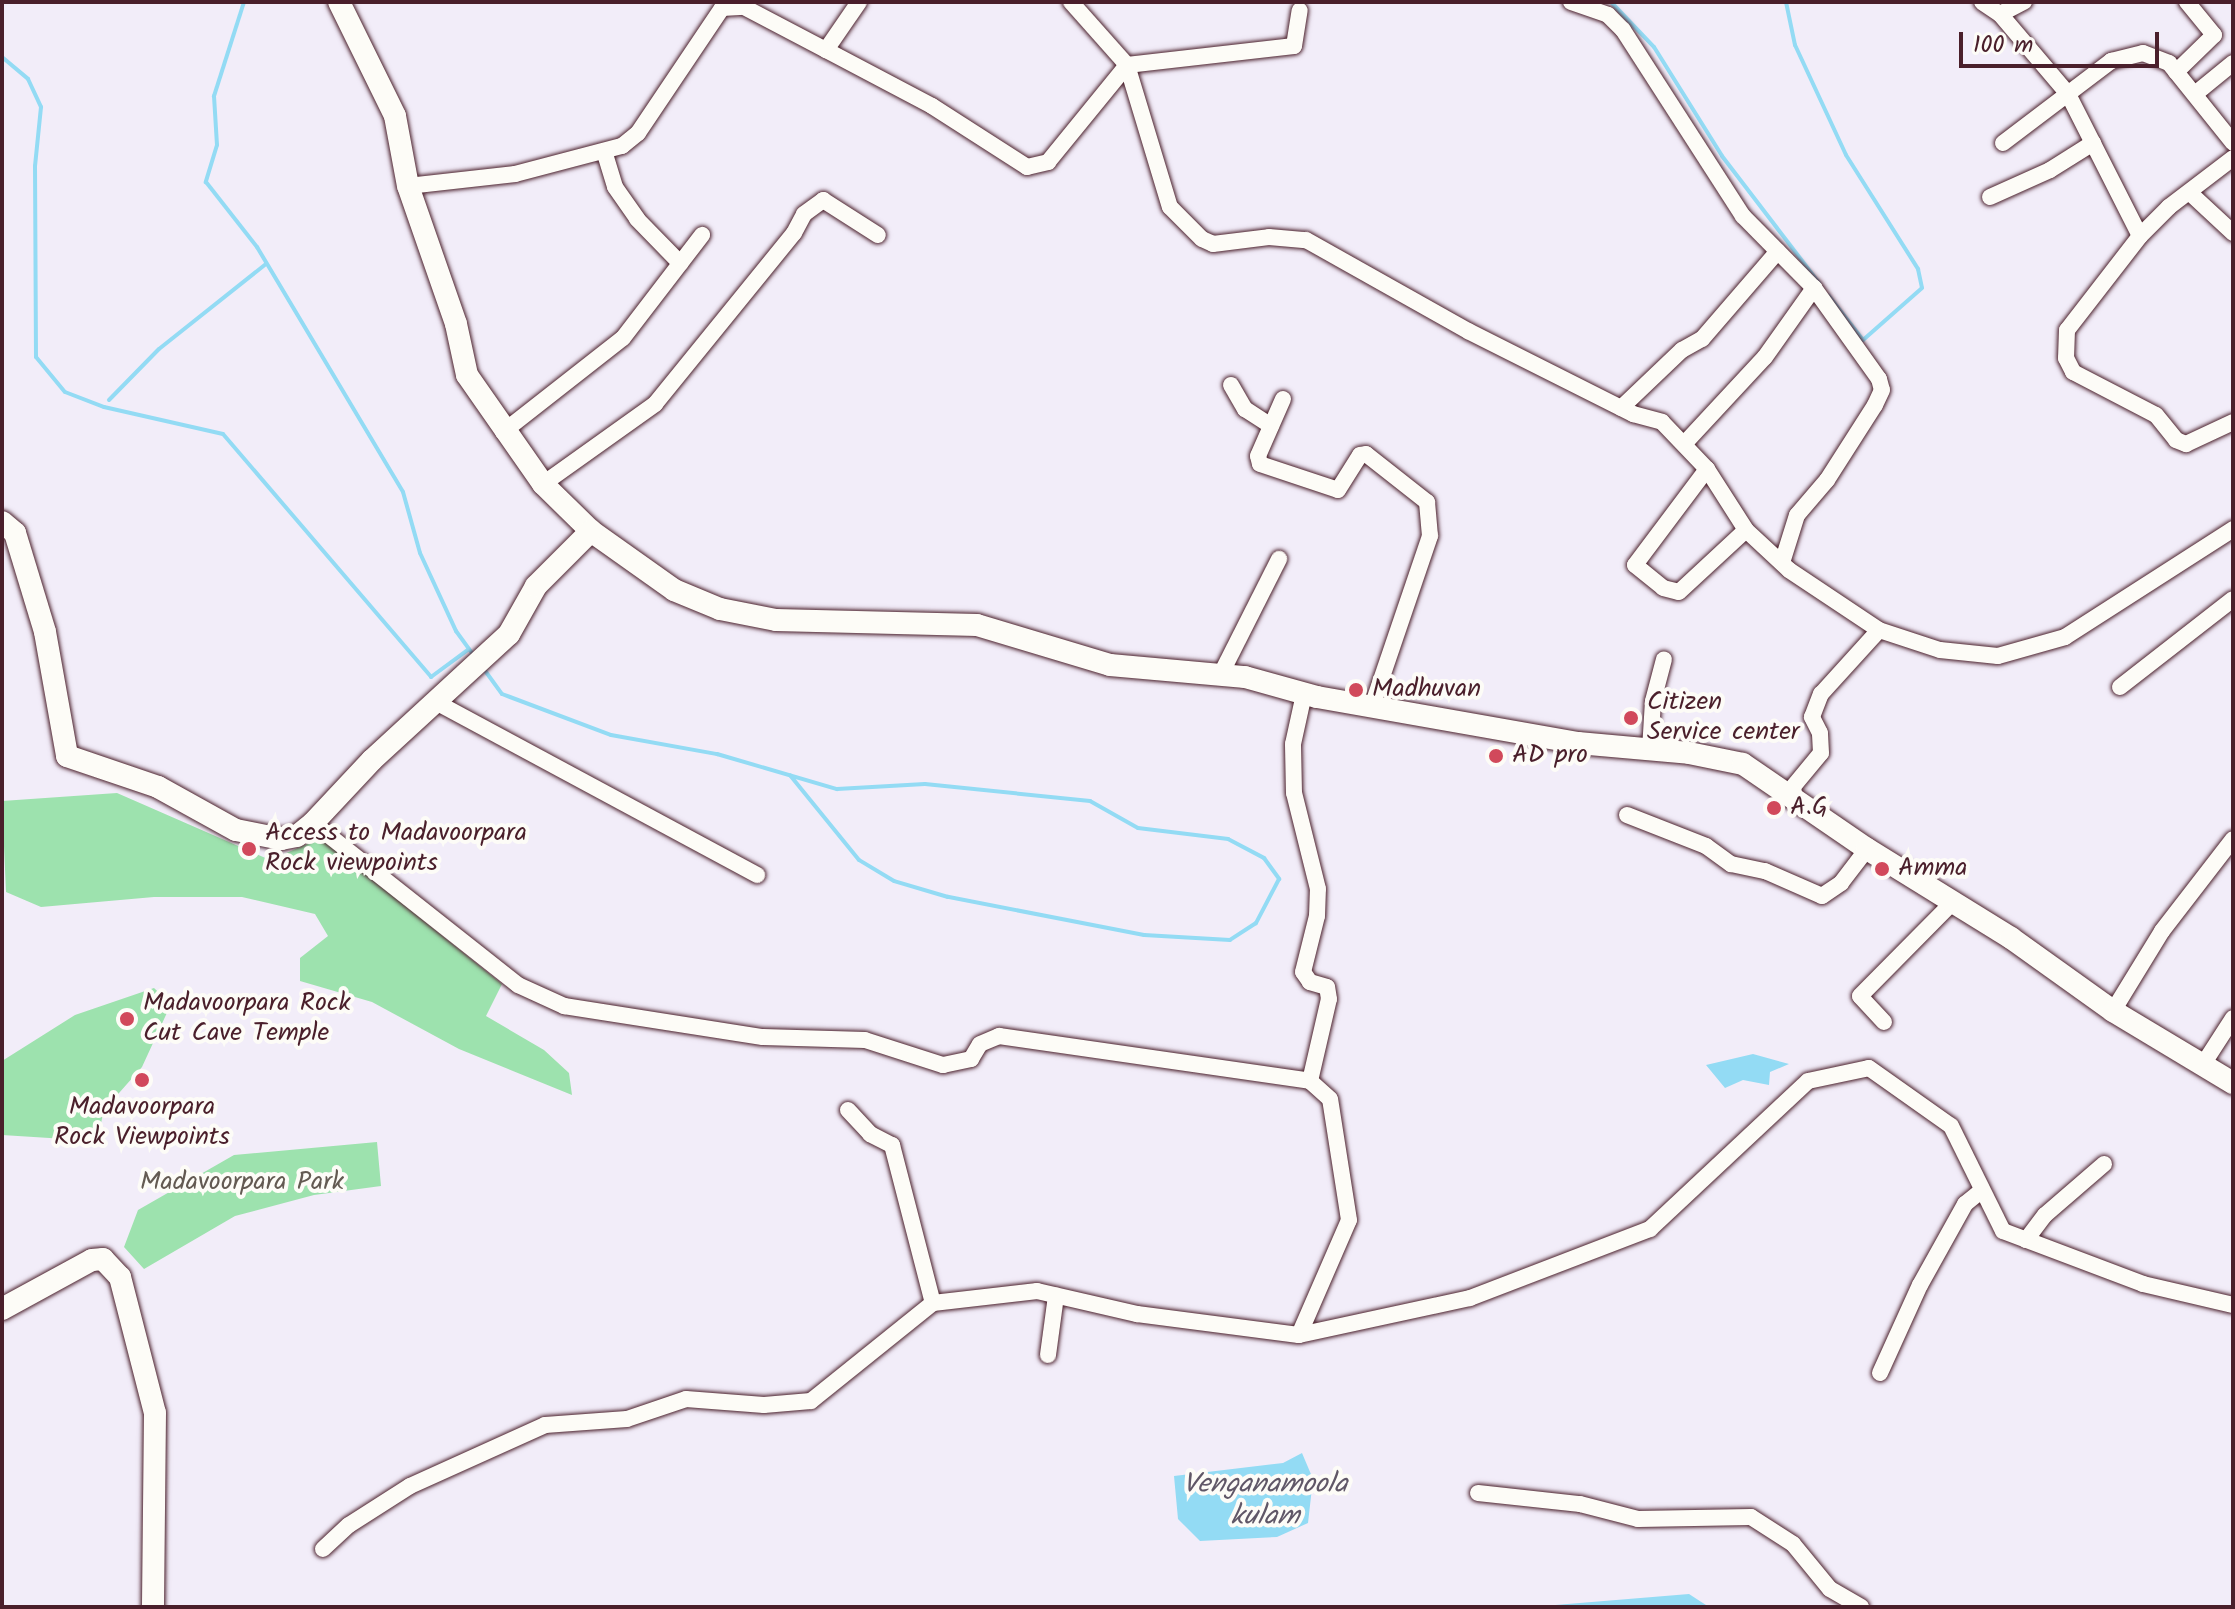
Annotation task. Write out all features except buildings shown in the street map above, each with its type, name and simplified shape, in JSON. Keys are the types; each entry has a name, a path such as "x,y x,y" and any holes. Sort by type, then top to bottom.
{"main road":[{"path":"339,2 395,116 408,186 456,324 467,375 503,432 543,484 591,531 674,590 720,609 776,620 977,625 1110,665 1221,674 1304,694 1578,743 1743,764 2113,1011 2233,1083"},
{"path":"2,522 15,533 45,632 67,756 158,787 256,838 297,836 313,823 434,701 509,634 536,586 591,531"},
{"path":"2,1309 92,1260 103,1259 120,1277 155,1413 153,1607"}],"street":[{"path":"826,50 859,2"},
{"path":"1071,2 1127,65 1170,207 1202,239 1213,244 1269,237 1306,240 1468,331 1621,408 1662,422 1707,469 1746,530 1782,563 1879,630 1940,650 1998,656 2065,637 2233,529"},
{"path":"1571,2 1608,15 1623,30 1743,216 1814,288 1882,390 1827,480 1797,515 1782,563"},
{"path":"1982,2 2000,14 2068,94 2140,236"},
{"path":"2000,14 2024,2"},
{"path":"2176,72 2214,35 2187,2"},
{"path":"408,186 515,174 605,154 638,133 722,8 734,4 932,106 1027,167 1048,162 1127,65 1294,46 1300,10"},
{"path":"2003,143 2068,94 2129,54 2155,55 2176,72 2233,143"},
{"path":"2195,94 2233,63"},
{"path":"1990,197 2050,170 2093,143"},
{"path":"605,154 615,187 637,219 680,263"},
{"path":"2233,158 2140,236 2067,330 2066,358 2073,372 2156,415 2176,440 2186,444 2233,422"},
{"path":"2190,193 2233,233"},
{"path":"543,484 655,404 794,233 804,214 823,200 878,235"},
{"path":"503,432 623,338 702,235"},
{"path":"1621,408 1682,350 1702,339 1778,251"},
{"path":"1685,443 1765,357 1814,288"},
{"path":"1231,385 1245,409 1271,426"},
{"path":"1283,399 1258,456 1263,466 1338,490 1360,455 1366,454 1427,502 1430,536 1372,706"},
{"path":"1707,469 1635,565 1663,588 1679,592 1746,530"},
{"path":"1221,674 1279,559"},
{"path":"2120,687 2233,599"},
{"path":"1787,794 1821,753 1820,733 1812,717 1821,694 1879,630"},
{"path":"1650,750 1653,701 1664,659"},
{"path":"1304,694 1293,744 1294,793 1318,889 1315,927 1303,972 1310,982 1327,987 1329,999 1310,1081"},
{"path":"434,701 757,875"},
{"path":"1627,815 1706,846 1731,864 1765,871 1822,896 1841,883 1867,849"},
{"path":"313,823 518,985 564,1006 763,1037 865,1040 943,1065 971,1059 980,1044 999,1036 1310,1081 1330,1099 1349,1220 1299,1335"},
{"path":"2113,1011 2162,931 2233,839"},
{"path":"1884,1022 1860,996 1953,902"},
{"path":"2202,1066 2233,1018"},
{"path":"323,1549 349,1525 410,1486 545,1425 627,1419 686,1399 764,1405 811,1401 933,1303 1037,1291 1137,1314 1299,1335 1470,1298 1650,1229 1808,1081 1869,1068 1951,1126 2003,1231 2143,1284 2233,1305"},
{"path":"848,1110 870,1134 892,1145 933,1303"},
{"path":"2026,1240 2045,1215 2104,1164"},
{"path":"1880,1373 1920,1285 1965,1204 1982,1190"},
{"path":"1048,1355 1056,1296"},
{"path":"1478,1493 1580,1504 1638,1519 1751,1517 1793,1544 1830,1589 1861,1607"}],"green space":[{"path":"117,793 270,860 321,838 502,984 486,1016 544,1050 569,1073 572,1095 459,1049 372,1002 300,981 300,958 328,936 315,914 242,897 154,897 41,907 6,892 2,801"},
{"path":"154,988 171,1004 142,1067 104,1110 97,1141 2,1135 2,1061 75,1015"},
{"name":"Madavoorpara Park","path":"377,1142 381,1186 314,1195 235,1216 144,1269 124,1247 138,1210 234,1155"}],"water":[{"path":"1753,1054 1789,1064 1770,1072 1769,1085 1743,1080 1725,1088 1706,1065"},
{"name":"Venganamoola kulam","path":"1302,1453 1313,1479 1308,1523 1277,1537 1200,1541 1178,1519 1174,1476 1283,1463"},
{"path":"1689,1594 1709,1607 1531,1607"}],"waterway":[{"path":"244,2 214,96 217,145 206,182 257,247 403,492 420,553 456,631 472,653"},
{"path":"1611,2 1654,47 1722,156 1819,283"},
{"path":"1786,2 1795,45 1846,155 1918,269 1922,288 1863,340 1829,296"},
{"path":"2,57 28,79 41,107 35,166 36,357 65,392 104,407 223,434 431,677 469,649"},
{"path":"109,400 159,349 266,264"},
{"path":"486,672 502,694 611,735 717,754 837,789 925,784 1090,801 1138,828 1228,839 1264,858 1279,879 1256,923 1230,940 1144,935 948,897 894,881 859,860 790,775"}],"place":[{"name":"Madhuvan","path":"1356,690"},
{"name":"Citizen Service center","path":"1631,718"},
{"name":"AD pro","path":"1496,756"},
{"name":"A.G","path":"1774,808"},
{"name":"Access to Madavoorpara Rock viewpoints","path":"249,849"},
{"name":"Amma","path":"1882,869"},
{"name":"Madavoorpara Rock Cut Cave Temple","path":"127,1019"},
{"name":"Madavoorpara Rock Viewpoints","path":"142,1080"}]}
